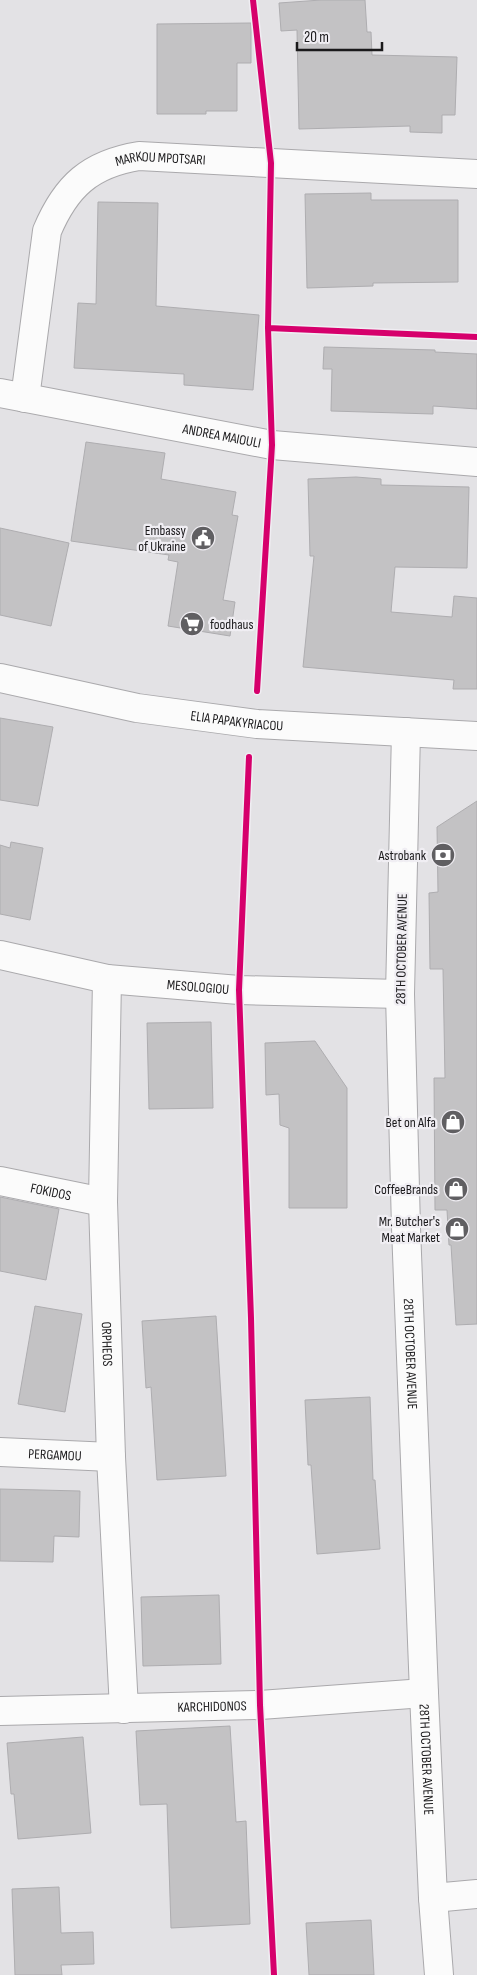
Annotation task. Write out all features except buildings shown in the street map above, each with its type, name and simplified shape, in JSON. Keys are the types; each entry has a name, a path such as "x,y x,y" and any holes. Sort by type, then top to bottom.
{"street":[{"name":"MARKOU MPOTSARI","path":"12,396 47,232 56,210 78,181 106,164 120,159 139,156 477,174"},
{"name":"ANDREA MAIOULI","path":"12,396 272,445 477,462"},
{"name":"ELIA PAPAKYRIACOU","path":"0,678 137,708 257,724 477,736"},
{"name":"28TH OCTOBER AVENUE","path":"406,732 400,994 409,1337 433,1898 439,1975"},
{"name":"MESOLOGIOU","path":"0,956 107,979 239,990 400,994"},
{"name":"ORPHEOS","path":"107,979 103,1202 111,1457 124,1709"},
{"name":"FOKIDOS","path":"0,1181 103,1202"},
{"name":"PERGAMOU","path":"0,1452 111,1457"},
{"name":"KARCHIDONOS","path":"0,1711 260,1706 424,1693"},
{"path":"433,1898 477,1894"}],"cycle path":[{"path":"253,0 271,163 268,328 272,445 257,691"},
{"path":"268,328 477,337"},
{"path":"249,757 239,990 251,1318 260,1705 274,1975"}],"place":[{"name":"Embassy of Ukraine","path":"203,538"},
{"name":"foodhaus","path":"192,624"},
{"name":"Astrobank","path":"443,855"},
{"name":"Bet on Alfa","path":"453,1122"},
{"name":"CoffeeBrands","path":"456,1189"},
{"name":"Mr. Butcher's Meat Market","path":"457,1229"}]}
